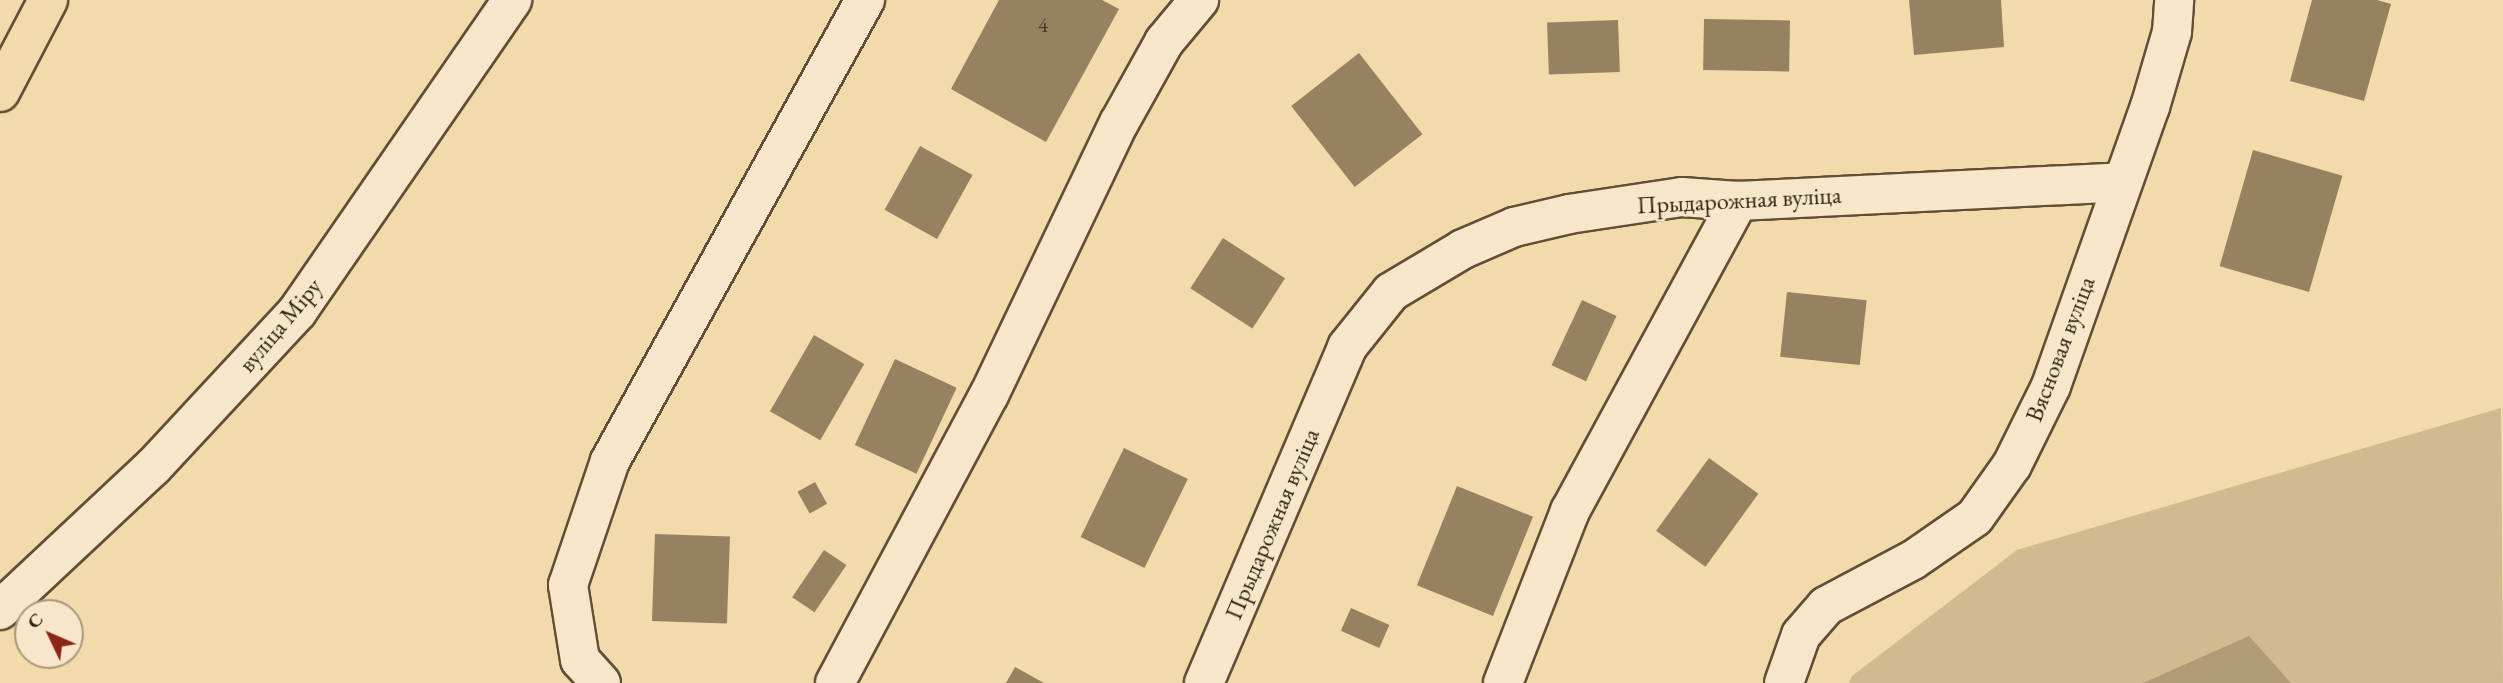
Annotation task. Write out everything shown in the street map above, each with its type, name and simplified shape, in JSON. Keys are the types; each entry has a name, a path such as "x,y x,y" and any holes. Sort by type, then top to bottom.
{"highway":[{"path":"0,92 48,0"}],"street":[{"name":"вуліца Міру","path":"0,610 153,467 297,312 512,0"},
{"path":"601,683 580,660 568,585 610,461 865,0"},
{"path":"835,683 989,395 1119,123 1164,42 1199,0"},
{"name":"Вясновая вуліца","path":"1784,683 1801,635 1826,606 1913,560 1975,517 2012,465 2051,386 2150,107 2172,32 2174,0"},
{"name":"Прыдарожная вуліца","path":"1204,683 1347,347 1391,292 1462,249 1514,227 1569,214 1682,197 1738,201 2122,182"},
{"path":"1503,683 1570,511 1738,201"}],"shaded area":[{"path":"2501,408 2503,683 1849,683 1852,676 2017,550"},
{"path":"2249,636 2291,683 2143,683"}],"building":[{"path":"999,0 1102,0 1119,9 1046,142 951,89"},
{"path":"1909,0 2001,0 2004,47 1914,55"},
{"path":"2312,0 2377,0 2391,4 2364,101 2290,81"},
{"path":"1704,19 1790,21 1789,71 1703,70"},
{"path":"1618,20 1620,72 1549,74 1547,22"},
{"path":"1359,53 1422,134 1355,187 1291,106"},
{"path":"920,146 972,175 937,239 885,210"},
{"path":"2253,150 2342,176 2309,292 2220,266"},
{"path":"1223,238 1285,278 1252,329 1190,288"},
{"path":"1787,292 1867,300 1860,365 1780,357"},
{"path":"1582,300 1616,316 1586,381 1552,365"},
{"path":"814,335 864,364 820,440 770,411"},
{"path":"895,359 957,388 916,474 855,445"},
{"path":"1124,448 1188,479 1144,568 1081,537"},
{"path":"1709,458 1758,494 1705,567 1656,531"},
{"path":"815,482 827,504 810,514 798,492"},
{"path":"1457,486 1533,517 1493,616 1417,585"},
{"path":"655,534 730,537 727,624 652,621"},
{"path":"824,550 846,565 815,612 792,597"},
{"path":"1351,608 1389,625 1379,648 1341,631"},
{"path":"1015,667 1044,683 1006,683"}]}
